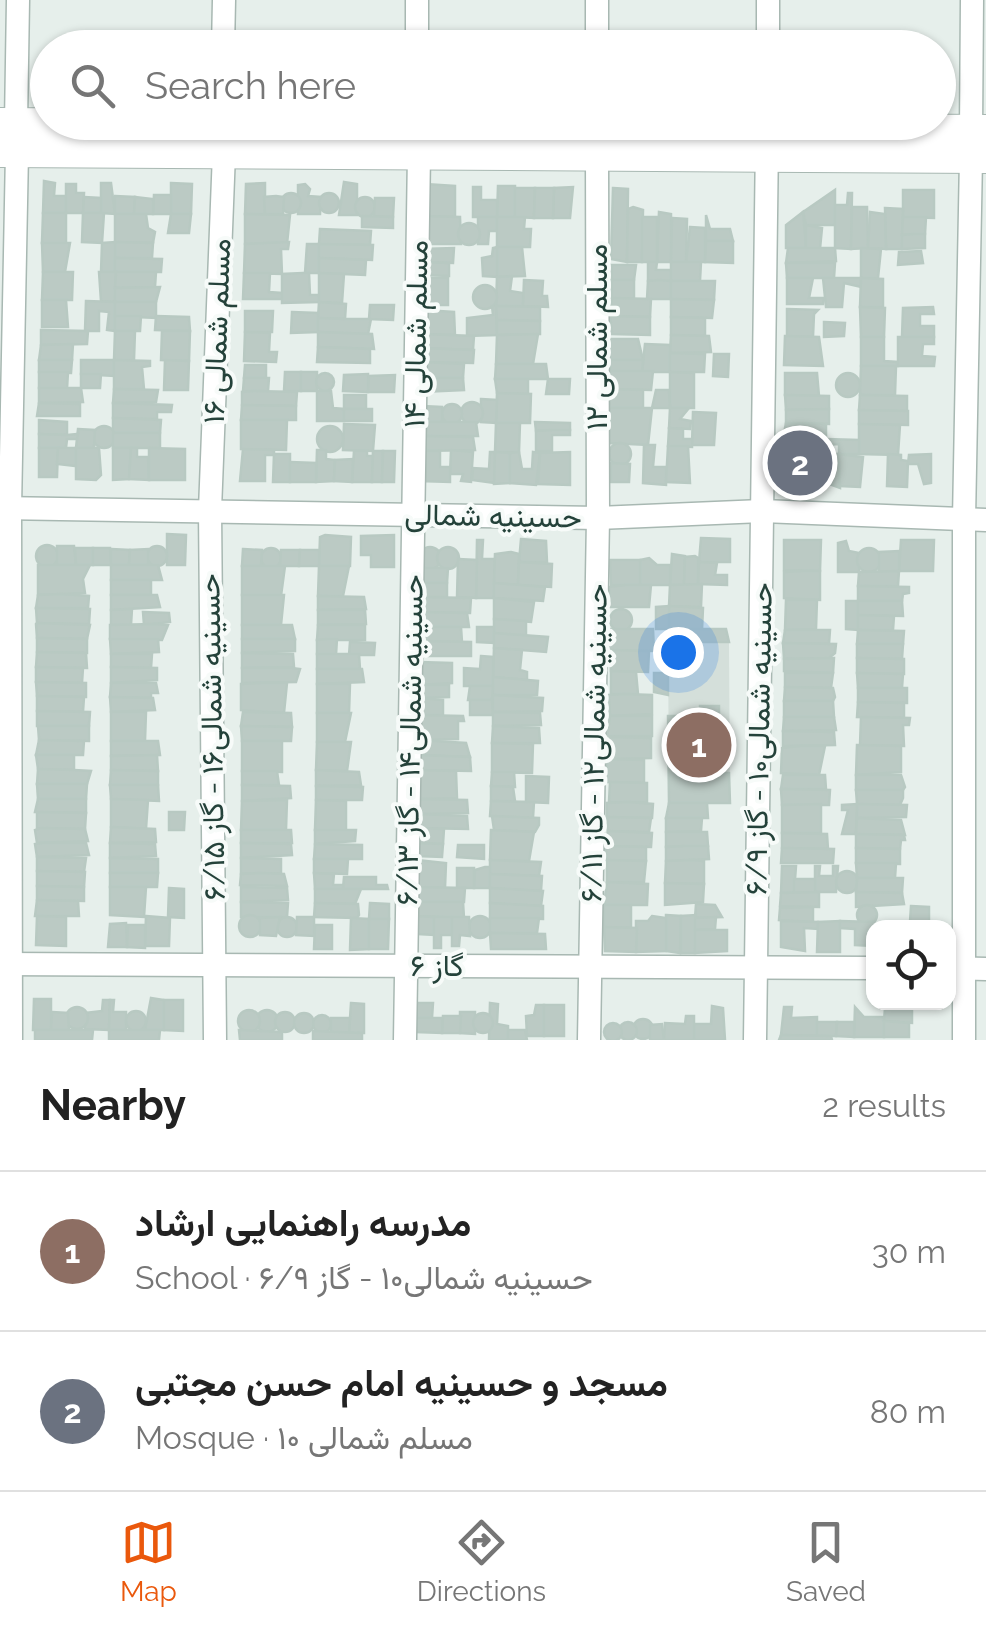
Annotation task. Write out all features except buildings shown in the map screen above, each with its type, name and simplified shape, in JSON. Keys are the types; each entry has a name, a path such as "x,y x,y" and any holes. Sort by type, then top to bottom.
{"street":[{"path":"11,1040 6,964 5,508 8,137 18,0"},
{"path":"223,30 224,0"},
{"path":"417,0 417,30"},
{"path":"596,30 597,0"},
{"path":"768,0 768,30"},
{"path":"964,1040 978,144 972,0"},
{"name":"مسلم شمالی ۱۶","path":"210,510 223,140"},
{"name":"مسلم شمالی ۱۴","path":"413,514 417,140"},
{"name":"مسلم شمالی ۱۲","path":"596,140 598,518"},
{"name":"حسینیه شمالی۱۰ - گاز ۶/۹","path":"755,1040 767,140"},
{"path":"872,140 978,144"},
{"name":"حسینیه شمالی","path":"5,508 598,518 762,511 975,519"},
{"name":"حسینیه شمالی۱۶ - گاز ۶/۱۵","path":"210,510 215,1040"},
{"name":"حسینیه شمالی۱۴ - گاز ۶/۱۳","path":"406,1040 413,514"},
{"name":"حسینیه شمالی۱۲ - گاز ۶/۱۱","path":"589,1040 598,518"},
{"name":"گاز ۶","path":"6,964 866,968"}],"shaded area":[{"path":"668,642 729,642 730,803 669,803"}],"place":[{"name":"مسجد و حسینیه امام حسن مجتبی","path":"800,463"},
{"name":"مدرسه راهنمایی ارشاد","path":"699,745"}]}
